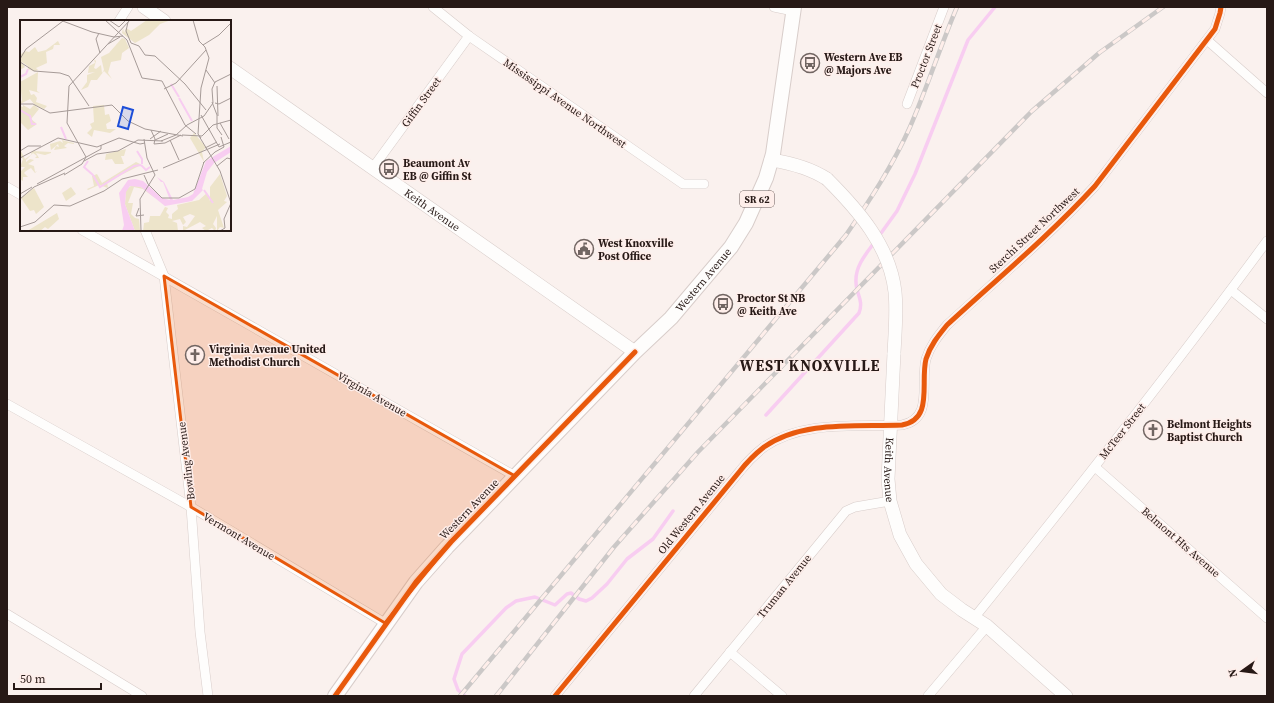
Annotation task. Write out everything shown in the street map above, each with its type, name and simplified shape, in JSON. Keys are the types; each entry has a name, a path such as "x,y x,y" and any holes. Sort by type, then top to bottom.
{"main road":[{"name":"Western Avenue","path":"335,696 385,623 432,563 515,476 671,318 731,247 746,223 757,200 766,178 771,160 780,111 793,9"}],"street":[{"path":"120,20 128,7"},
{"path":"144,7 163,20"},
{"name":"Mississippi Avenue Northwest","path":"433,7 446,11 469,36 683,184 704,184"},
{"path":"774,7 793,9"},
{"name":"Proctor Street","path":"907,104 944,7"},
{"name":"Sterchi Street Northwest","path":"890,425 909,423 919,416 923,409 924,372 926,359 942,331 1058,224 1095,186 1215,29 1221,7"},
{"name":"Giffin Street","path":"372,169 469,36"},
{"path":"1207,40 1267,93"},
{"name":"Keith Avenue","path":"231,69 372,169 636,352"},
{"name":"Keith Avenue","path":"771,160 803,167 815,171 827,178 862,217 884,252 895,291 896,314 888,479 890,501 900,535 916,564 941,594 986,626 1066,696"},
{"path":"7,187 20,194"},
{"name":"Virginia Avenue","path":"84,231 515,476"},
{"name":"Bowling Avenue","path":"145,231 164,276 191,507 200,632 208,696"},
{"name":"McTeer Street","path":"974,618 1094,467 1267,241"},
{"path":"1231,290 1267,319"},
{"name":"Vermont Avenue","path":"7,404 191,507 385,623"},
{"name":"Old Western Avenue","path":"555,696 740,470 765,447 780,439 812,429 890,425"},
{"name":"Belmont Hts Avenue","path":"1094,467 1267,618"},
{"name":"Truman Avenue","path":"694,696 846,511 854,507 890,501"},
{"path":"7,614 142,696"},
{"path":"928,696 986,626"},
{"path":"730,652 782,696"}],"highlighted area":[{"path":"164,276 515,476 451,542 385,623 191,507"}],"waterway":[{"path":"879,236 897,211 915,174 968,40 995,7"},
{"path":"766,415 859,313 861,304 856,286 857,271 861,261 874,243"},
{"path":"465,696 458,690 454,679 462,654 506,608 516,601 535,597 555,605 567,594 571,593 579,599 586,601 592,598 607,584 627,559 653,539 673,511"}],"railway":[{"path":"460,696 846,235 881,182 910,127 957,7"},
{"path":"496,696 614,547 698,452 1032,111 1099,53 1163,7"}],"cycle path":[{"path":"555,696 751,458 764,447 779,438 796,432 831,427 902,425 912,421 918,416 924,399 926,359 937,337 947,325 1041,240 1095,186 1215,29 1221,7"},
{"path":"335,696 416,582 451,542 635,352"}],"place":[{"name":"Western Ave EB @ Majors Ave","path":"810,63"},
{"name":"Beaumont Av EB @ Giffin St","path":"389,169"},
{"name":"West Knoxville Post Office","path":"584,249"},
{"name":"Proctor St NB @ Keith Ave","path":"723,304"},
{"name":"Virginia Avenue United Methodist Church","path":"195,355"},
{"name":"Belmont Heights Baptist Church","path":"1153,430"}],"district":[{"name":"WEST KNOXVILLE","path":"810,366"}]}
